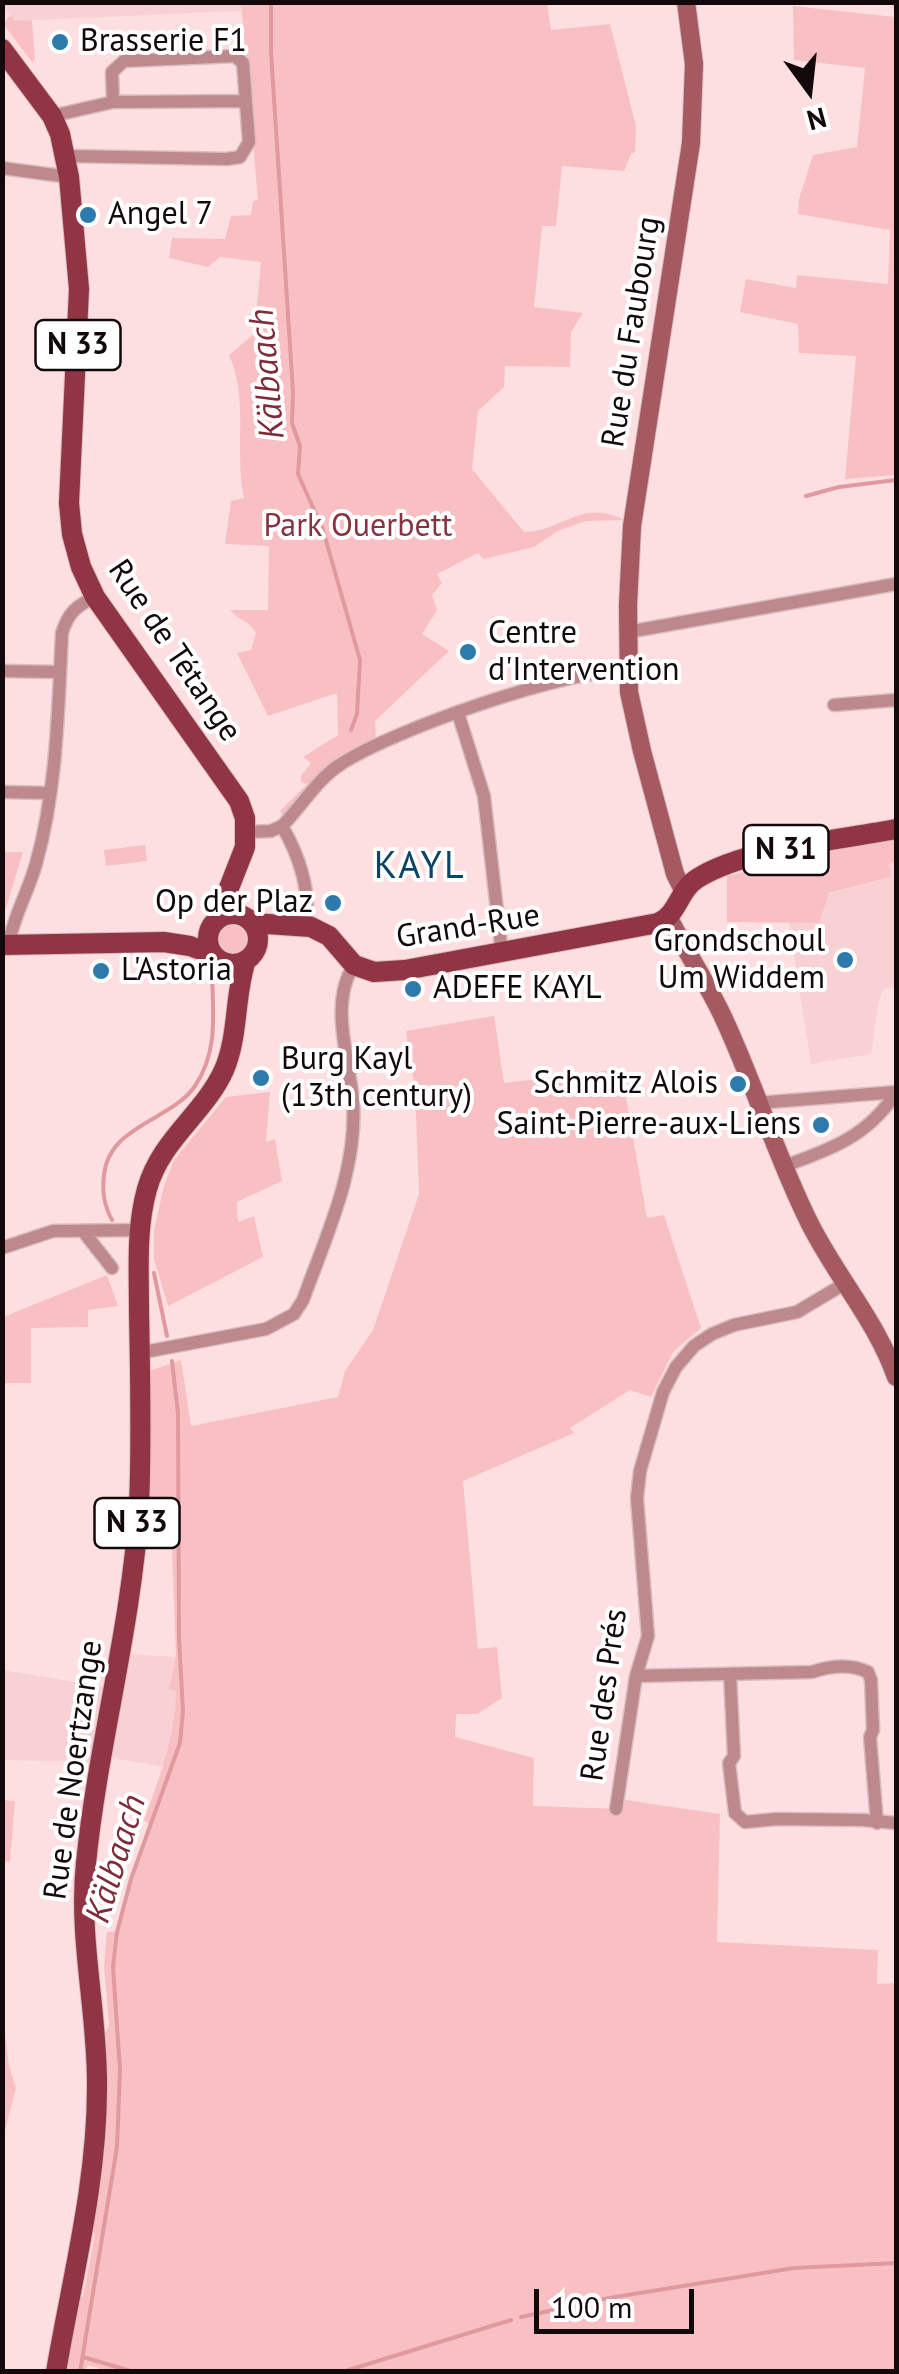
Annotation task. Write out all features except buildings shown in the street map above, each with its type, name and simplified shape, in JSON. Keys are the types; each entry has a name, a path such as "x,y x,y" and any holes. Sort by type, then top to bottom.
{"main road":[{"name":"Rue du Faubourg","path":"683,890 675,874 642,751 628,670 628,632 632,526 691,143 694,64 686,2"},
{"name":"Rue de Tétange","path":"2,49 52,116 68,166 79,289 69,503 81,567 96,597 239,801 247,832"},
{"name":"N 31","path":"683,890 697,878 748,859 896,829"},
{"path":"218,958 210,947 213,924 245,848 247,832"},
{"path":"232,877 247,919 252,953"},
{"path":"683,890 668,918 724,1020 807,1219 882,1343 896,1377"},
{"path":"164,942 232,914 298,924"},
{"name":"Grand-Rue","path":"298,924 329,936 354,965 374,972 502,954 648,926 668,918"},
{"path":"5,944 164,942 190,946 238,963 298,924"},
{"name":"N 33","path":"235,1003 252,953"},
{"name":"N 33","path":"218,958 235,1003"},
{"name":"Rue de Noertzange","path":"56,2372 96,2133 98,2074 83,1902 92,1812 134,1560 140,1466 139,1230 146,1190 164,1150 223,1072 231,1051 235,1003"}],"street":[{"path":"2,168 227,159 240,157 249,142 243,62 235,56 124,61 112,72 113,102"},
{"path":"52,116 113,102 246,101"},
{"path":"628,632 896,584"},
{"path":"5,944 36,864 50,793 62,634 67,617 77,605 96,597"},
{"path":"247,832 272,831 282,826 338,765 369,748 458,713 582,677 628,670"},
{"path":"2,671 60,672"},
{"path":"834,705 896,700"},
{"path":"458,713 484,796 502,954"},
{"path":"2,792 50,793"},
{"path":"282,826 308,895 298,924"},
{"path":"140,1353 266,1330 294,1314 303,1300 346,1178 351,1150 352,1098 343,1017 347,976 354,965"},
{"path":"757,1103 896,1092"},
{"path":"784,1166 855,1138 883,1115 896,1092"},
{"path":"84,1230 112,1268"},
{"path":"2,1248 52,1231 139,1230"},
{"name":"Rue des Prés","path":"616,1809 636,1676 648,1625 637,1522 640,1471 663,1392 676,1367 694,1346 712,1334 734,1325 798,1312 844,1284"},
{"path":"636,1676 857,1667 868,1672 877,1824"},
{"path":"730,1674 734,1756 730,1763 735,1813 745,1822 777,1819 896,1824"}],"shaded area":[{"path":"241,2 241,11 13,21 3,3"},
{"name":"Grondschoul Um Widdem","path":"896,861 896,986 883,990 879,1000 871,1054 811,1064 789,923 818,923 828,894 891,877 889,862"},
{"path":"128,1654 176,1657 169,1688 176,1690 175,1722 164,1767 108,1757"},
{"path":"3,1670 105,1687 92,1762 3,1760"}],"green space":[{"name":"Park Ouerbett","path":"241,3 547,3 551,30 610,24 636,126 635,152 624,171 562,166 556,226 542,226 534,307 583,313 571,332 570,367 505,366 504,387 478,411 472,469 524,532 584,514 609,514 624,520 586,521 558,531 534,547 484,559 478,553 437,574 442,583 432,595 437,610 422,634 449,651 375,721 376,738 337,760 283,816 280,811 307,784 301,782 301,776 311,763 303,757 338,735 337,693 268,716 237,653 251,650 256,633 230,610 268,610 269,546 225,544 231,501 244,498 240,406 229,355 254,334 261,262 220,257 208,267 169,258 172,238 225,239 231,216 251,215 253,201 258,200"},
{"path":"892,3 896,3 896,475 845,479 856,356 799,353 798,324 740,312 746,279 796,288 797,275 888,284 890,230 798,214 813,155 857,147 865,68 794,60 793,6 895,17"},
{"path":"13,16 14,21 32,20 32,62 4,25"},
{"path":"896,838 896,861 889,863 891,877 829,893 819,923 727,922 727,876"},
{"path":"145,845 147,861 106,866 104,850"},
{"path":"4,852 23,852 5,911"},
{"path":"232,925 243,929 247,940 243,951 232,955 221,951 217,940 221,929"},
{"path":"494,1016 504,1083 621,1069 647,1218 664,1215 701,1328 673,1352 651,1397 630,1390 570,1428 574,1433 463,1481 478,1649 497,1647 502,1698 477,1714 456,1714 455,1737 534,1758 533,1806 623,1809 625,1800 720,1814 717,1942 878,1950 877,1984 896,1983 896,2371 109,2372 88,2365 85,2371 62,2372 75,2297 83,2297 95,2234 91,2231 104,2035 109,2025 104,1966 107,1932 117,1931 131,1879 152,1826 144,1820 166,1757 175,1708 176,1691 169,1689 176,1656 172,1549 146,1546 150,1501 149,1371 181,1360 191,1426 338,1397 345,1371 373,1330 419,1194 415,1091 406,1031"},
{"path":"270,1092 266,1142 275,1139 282,1181 237,1202 238,1222 254,1216 263,1257 168,1306 154,1259 154,1230 174,1160 226,1097"},
{"path":"107,1275 118,1306 88,1310 88,1327 31,1328 31,1383 3,1383 3,1317"},
{"path":"2,1800 15,1801 10,1862 3,1861"},
{"path":"3,2019 16,2088 3,2139"}],"waterway":[{"name":"Kälbaach","path":"271,2 292,423 300,446 298,474 323,530 360,660 357,714 351,730"},
{"path":"806,496 839,487 896,480"},
{"name":"Kälbaach","path":"112,1220 104,1193 108,1158 129,1134 184,1098 203,1072 213,1028 212,967"},
{"name":"Kälbaach","path":"154,1273 167,1336"},
{"name":"Kälbaach","path":"80,2372 117,2147 120,2070 113,1967 117,1932 131,1879 180,1743 183,1711 178,1413 172,1361"},
{"path":"521,2317 609,2298 794,2268 896,2263"},
{"path":"342,2372 511,2320"},
{"path":"83,2357 134,2372"}],"place":[{"name":"Brasserie F1","path":"60,42"},
{"name":"Angel 7","path":"88,215"},
{"name":"Centre d'Intervention","path":"468,652"},
{"name":"Op der Plaz","path":"333,903"},
{"name":"Grondschoul Um Widdem","path":"845,960"},
{"name":"L'Astoria","path":"101,971"},
{"name":"ADEFE KAYL","path":"413,989"},
{"name":"Burg Kayl (13th century)","path":"261,1078"},
{"name":"Schmitz Alois","path":"738,1084"},
{"name":"Saint-Pierre-aux-Liens","path":"821,1125"}],"district":[{"name":"KAYL","path":"420,867"}]}
